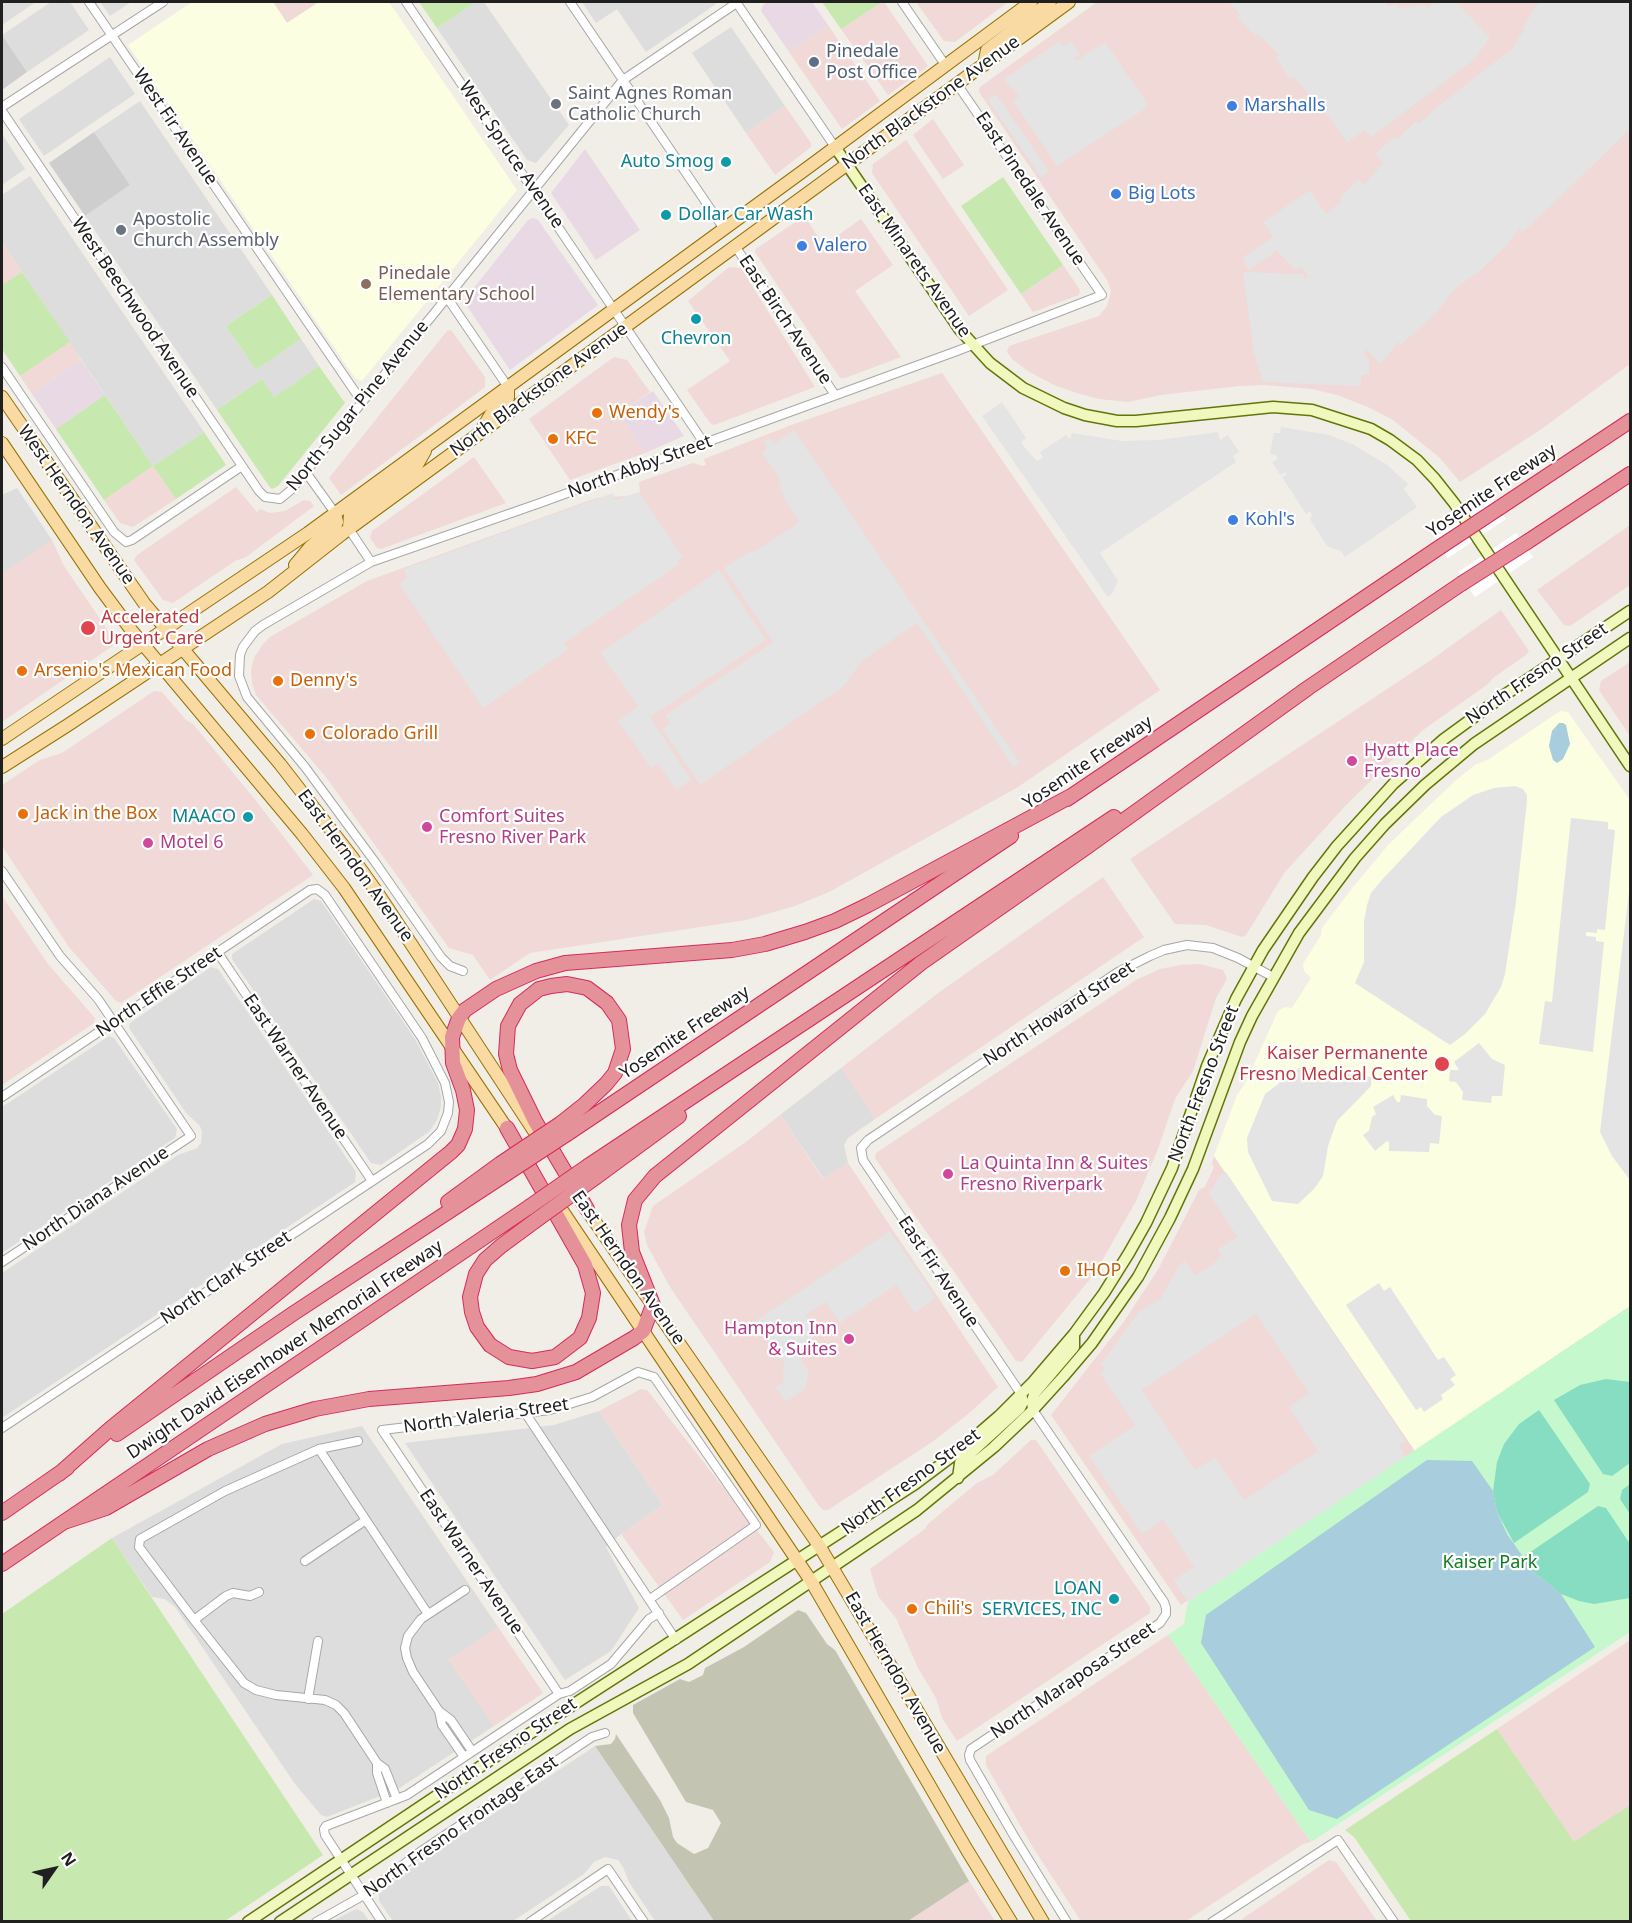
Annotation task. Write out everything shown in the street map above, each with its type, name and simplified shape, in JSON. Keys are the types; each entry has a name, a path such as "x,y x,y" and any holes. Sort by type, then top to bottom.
{"highway":[{"name":"Yosemite Freeway","path":"563,1129 1073,795 1630,421"},
{"path":"64,1522 106,1508 208,1449 265,1424 315,1409 369,1399 537,1384 576,1372 596,1362 643,1331 653,1305 632,1252 629,1225 636,1200 655,1176 921,963 1308,688 1461,584 1630,474"},
{"name":"Dwight David Eisenhower Memorial Freeway","path":"2,1564 534,1212 835,1003 1308,688"},
{"path":"59,1474 110,1429 451,1152 458,1144 465,1129 467,1110 463,1090 453,1063 452,1037 459,1018 465,1010 496,989 524,975 579,961 732,950 805,933 868,905 1073,795"},
{"path":"563,1129 615,1073 623,1049 619,1020 607,1003 587,988 567,984 539,989 520,1004 508,1026 506,1054 510,1070 535,1121 586,1209"},
{"path":"507,1128 585,1265 593,1293 590,1318 580,1338 555,1357 532,1361 509,1357 490,1345 477,1327 470,1297 476,1274 485,1260 534,1212"},
{"name":"Dwight David Eisenhower Memorial Freeway","path":"2,1513 563,1129"}],"main road":[{"name":"North Blackstone Avenue","path":"2,739 166,630 335,513 1031,2"},
{"path":"984,65 987,50 1050,2"},
{"name":"North Blackstone Avenue","path":"2,767 61,730 156,659 281,582 348,529 1066,3"},
{"name":"East Minarets Avenue","path":"835,147 972,346 1023,388 1064,408 1117,421 1136,421 1273,406 1311,410 1371,429 1408,454 1436,479 1455,503 1630,766"},
{"path":"480,433 491,414 508,398 508,387"},
{"name":"West Herndon Avenue","path":"2,397 111,557 179,644"},
{"name":"West Herndon Avenue","path":"2,443 100,588 156,659"},
{"path":"348,529 350,514 417,465 429,445"},
{"path":"281,582 310,547 335,526 337,522 335,513"},
{"name":"North Fresno Street","path":"248,1922 568,1708 820,1547 938,1467 974,1438 1021,1394 1074,1334 1104,1293 1146,1222 1172,1167 1221,1032 1254,965 1312,877 1358,821 1394,783 1466,722 1630,611"},
{"name":"North Fresno Street","path":"280,1922 570,1729 688,1664 917,1510 958,1478 1033,1410 1092,1343 1142,1270 1193,1168 1240,1042 1273,976 1319,904 1385,824 1425,785 1474,744 1630,638"},
{"name":"East Herndon Avenue","path":"179,644 321,815 379,895 586,1209 820,1547 1043,1922"},
{"name":"East Herndon Avenue","path":"156,659 321,857 507,1128 811,1581 1011,1922"},
{"path":"1033,1410 1034,1394 1074,1347 1074,1334"},
{"path":"958,1478 960,1463 1020,1408 1023,1402 1021,1394"}],"street":[{"name":"West Fir Avenue","path":"89,2 362,402"},
{"path":"2,109 163,2"},
{"name":"West Spruce Avenue","path":"406,2 705,443"},
{"path":"570,2 724,229"},
{"path":"737,2 835,147"},
{"name":"North Sugar Pine Avenue","path":"274,500 286,495 623,80 737,2"},
{"path":"902,2 945,66"},
{"name":"East Pinedale Avenue","path":"957,84 1102,295"},
{"name":"West Beechwood Avenue","path":"2,109 259,491 274,500"},
{"name":"East Birch Avenue","path":"735,246 836,395"},
{"name":"North Abby Street","path":"463,971 450,966 441,957 305,767 247,697 241,686 239,663 243,647 255,631 371,562 972,346 1102,295"},
{"path":"446,296 508,387"},
{"name":"West Herndon Avenue","path":"2,367 114,532 126,542 242,466"},
{"path":"305,471 335,513"},
{"path":"348,529 371,562"},
{"path":"2,871 60,956 98,999 114,1022"},
{"name":"North Effie Street","path":"2,1097 310,890 317,889 325,895 423,1038 448,1093 448,1113 445,1122"},
{"name":"North Howard Street","path":"861,1148 868,1140 1118,972 1164,950 1187,945 1226,952 1273,976"},
{"name":"East Warner Avenue","path":"218,953 372,1181"},
{"name":"North Diana Avenue","path":"2,1262 191,1136 114,1022"},
{"name":"North Clark Street","path":"2,1428 435,1138 445,1122"},
{"name":"East Fir Avenue","path":"861,1148 863,1160 1021,1394"},
{"name":"North Valeria Street","path":"382,1431 526,1414 574,1404 638,1372 654,1377 756,1525 650,1599"},
{"name":"North Maraposa Street","path":"969,1755 972,1749 1160,1623 1166,1614 1164,1602 1033,1410"},
{"path":"526,1414 676,1640"},
{"name":"East Warner Avenue","path":"382,1431 559,1694"},
{"path":"358,1441 319,1449 225,1491 140,1539 139,1547 244,1683 256,1690 276,1695 325,1700 336,1705 344,1713 377,1763 385,1769 397,1799"},
{"path":"319,1449 428,1614"},
{"path":"305,1561 366,1520"},
{"path":"465,1590 428,1614 413,1628 405,1648 413,1672 439,1711 451,1720 472,1751"},
{"path":"194,1620 226,1596 233,1593 250,1596 259,1592"},
{"path":"382,1922 325,1835 326,1826 397,1799 559,1694 570,1691 611,1664 649,1619 659,1613"},
{"path":"308,1699 318,1641"},
{"path":"439,1711 442,1725 464,1757"},
{"name":"North Fresno Frontage East","path":"316,1922 364,1895 420,1852 592,1737 605,1733"},
{"name":"East Herndon Avenue","path":"969,1755 997,1808 1067,1922"},
{"path":"377,1763 377,1773 387,1803"},
{"path":"1212,1922 1222,1919 1338,1840 1394,1922"},
{"path":"530,1922 608,1869 644,1922"}],"shaded area":[{"path":"2,2 36,2 2,25"},
{"path":"51,2 70,2 89,30 27,72 2,35"},
{"path":"100,2 131,2 110,16"},
{"name":"Pinedale Elementary School","path":"192,2 273,2 287,23 319,2 389,2 517,190 362,381 355,378 128,45"},
{"path":"273,2 319,2 287,23"},
{"path":"476,2 484,2 569,125 536,163 527,160 437,28"},
{"path":"582,2 714,2 716,4 646,52 617,9 596,23"},
{"path":"768,2 812,2 828,25 789,52 761,11 763,5"},
{"path":"882,2 928,66 888,95 841,29"},
{"path":"916,2 1008,2 955,42 944,41"},
{"path":"1097,2 1630,2 1630,364 1540,430 1460,482 1440,458 1393,420 1337,395 1312,389 1264,385 1161,395 1128,402 1099,399 1077,393 1054,385 1028,371 1012,359 1007,352 1009,346 1099,316 1107,306 1111,291 1107,280 979,92 980,87"},
{"path":"1229,2 1384,2 1389,7 1395,3 1399,8 1425,5 1428,9 1435,2 1456,2 1490,37 1475,59 1372,137 1365,130 1347,143 1333,122 1293,77 1290,79 1276,58 1279,55 1258,34 1255,35 1241,22 1237,17 1240,15"},
{"path":"1539,2 1630,2 1630,129 1523,232 1519,229 1506,246 1481,270 1456,288 1436,313 1401,345 1398,342 1381,364 1366,349 1364,355 1369,360 1369,374 1362,375 1360,386 1263,382 1254,354 1243,272 1303,274 1306,280 1308,275 1301,267 1296,271 1277,251 1249,270 1242,258 1273,237 1263,222 1310,190 1326,214 1341,201 1340,198 1358,179 1364,185 1383,163 1375,154 1394,137 1397,139 1416,121 1419,123 1513,48 1519,36 1525,31 1522,28"},
{"path":"828,25 880,101 842,129 789,52"},
{"path":"731,27 785,106 746,133 692,53"},
{"path":"2,35 27,72 2,90"},
{"path":"1060,41 1063,46 1071,41 1080,54 1074,58 1076,61 1105,42 1148,104 1143,110 1057,166 1013,101 1019,96 1004,79"},
{"path":"110,57 135,94 44,156 19,119"},
{"path":"996,94 1049,171 1041,178 988,100"},
{"path":"140,101 272,295 226,326 256,370 301,339 319,366 274,397 262,379 217,410 85,216 130,185 94,132"},
{"path":"785,106 811,143 811,147 775,175 746,133"},
{"path":"933,119 964,165 943,179 913,135"},
{"path":"94,132 130,185 85,216 49,163"},
{"path":"2,134 25,169 2,185"},
{"path":"906,140 1008,290 969,316 872,173 873,164"},
{"path":"585,149 640,230 596,260 551,193"},
{"path":"30,176 204,432 153,466 2,242 2,195"},
{"path":"804,216 824,245 861,219 893,265 855,291 901,357 840,378 755,252 756,249"},
{"path":"533,218 538,220 598,305 510,370 467,306 465,299 528,220"},
{"path":"2,242 22,272 2,285"},
{"path":"1063,265 1080,290 1079,295 1033,312 1021,294"},
{"path":"729,267 741,268 815,387 714,425 710,423 687,390 730,361 688,301"},
{"path":"451,330 485,377 485,387 341,495 329,478 447,331"},
{"path":"70,342 81,360 32,394 20,376"},
{"path":"614,357 627,360 650,392 618,413 645,453 570,480 529,419"},
{"path":"81,360 105,395 56,429 32,394"},
{"path":"942,373 1160,690 1018,787 829,892 795,906 746,920 530,953 490,980 473,955 449,948 326,777 256,695 251,670 254,658 263,644 270,637 367,581 596,498 640,495 639,482 693,463 706,465 704,459 794,424"},
{"path":"653,391 684,436 645,453 618,413"},
{"path":"1002,402 1026,438 1021,442 1037,461 1043,458 1040,452 1066,435 1070,439 1072,433 1122,441 1159,440 1218,432 1220,440 1228,435 1239,452 1233,456 1236,462 1100,553 1118,581 1112,594 1108,597 982,416"},
{"path":"1281,427 1329,435 1352,444 1386,464 1408,484 1404,489 1417,507 1345,557 1341,551 1327,546 1310,519 1312,516 1310,511 1306,514 1282,477 1287,474 1286,472 1280,475 1272,462 1278,459 1276,455 1270,454 1274,433 1280,433"},
{"path":"794,430 1020,763 1013,767 917,623 862,661 844,686 700,785 662,729 670,723 665,715 773,642 724,568 752,550 754,552 799,522 784,498 778,476 762,453 767,448 763,442 770,438 774,444"},
{"path":"474,457 506,503 381,549 377,548 370,538 372,531"},
{"path":"153,466 176,499 133,527 120,523 104,500"},
{"path":"236,487 257,512 260,509 270,513 285,511 304,500 310,501 314,506 246,557 235,561 173,603 163,600 134,560 137,555"},
{"path":"17,488 52,540 2,574 2,495"},
{"path":"639,492 683,557 678,561 680,564 564,643 568,650 483,708 399,584 407,578 404,569 613,493 615,500"},
{"path":"1630,525 1630,585 1570,626 1564,625 1537,590"},
{"path":"52,540 64,566 113,638 114,645 2,722 2,574"},
{"path":"719,570 766,640 650,717 691,780 676,790 658,764 651,768 618,721 638,706 600,653"},
{"path":"1501,610 1529,651 1526,655 1423,730 1347,804 1285,872 1246,935 1242,937 1206,925 1175,924 1130,859 1431,660"},
{"path":"1630,662 1630,736 1599,690 1601,681"},
{"path":"154,691 162,692 186,720 193,724 313,875 121,1003 116,1001 69,947 2,846 2,785 40,760 62,753"},
{"name":"Kaiser Permanente Fresno Medical Center","path":"1560,711 1568,712 1630,800 1630,1306 1415,1451 1214,1156 1237,1095 1246,1082 1278,1011 1285,1007 1292,1008 1311,978 1304,971 1303,964 1321,935 1322,928 1353,887 1389,844 1455,781 1475,765 1489,759"},
{"path":"1515,786 1523,789 1527,795 1527,801 1516,902 1505,974 1501,987 1485,1014 1450,1045 1355,983 1364,962 1364,921 1367,905 1371,893 1380,882 1441,817 1473,795 1494,788"},
{"path":"1571,818 1608,822 1608,829 1615,830 1605,930 1597,929 1597,933 1586,932 1586,936 1596,937 1596,941 1604,942 1593,1052 1539,1044 1545,1001 1552,1002"},
{"path":"1103,877 1144,937 875,1119 841,1068 941,991"},
{"path":"1630,884 1630,1180 1612,1156 1600,1132"},
{"path":"2,896 48,964 95,1018 94,1023 2,1085"},
{"path":"314,899 321,901 415,1039 438,1083 441,1107 430,1131 381,1165 371,1163 232,959 232,954"},
{"path":"1200,964 1223,970 1227,979 1216,998 1193,1071 1175,1099 1158,1149 1136,1201 1095,1273 1022,1362 1016,1361 875,1158 876,1153 1136,980 1160,969"},
{"path":"211,967 218,969 356,1172 355,1182 2,1418 2,1273 178,1155 197,1148 201,1143 200,1126 186,1113 129,1028 130,1023"},
{"path":"109,1036 114,1038 177,1129 175,1138 2,1253 2,1107"},
{"path":"1479,1043 1492,1059 1505,1065 1502,1096 1492,1096 1491,1103 1462,1100 1463,1092 1456,1082 1449,1081 1450,1070 1459,1070 1454,1062"},
{"path":"841,1068 875,1119 848,1138 844,1145 848,1163 824,1179 780,1115"},
{"path":"1299,1068 1371,1077 1371,1086 1337,1121 1328,1146 1323,1176 1314,1189 1298,1204 1272,1201 1248,1152 1247,1138 1265,1094"},
{"path":"1393,1095 1397,1102 1400,1102 1401,1095 1427,1099 1427,1106 1435,1115 1442,1116 1439,1144 1430,1143 1429,1152 1389,1151 1387,1141 1375,1151 1363,1135 1369,1131 1372,1117 1376,1114 1373,1107"},
{"path":"780,1115 823,1179 848,1163 998,1387 932,1442 828,1510 823,1510 819,1506 670,1287 647,1245 644,1232 653,1206 746,1142"},
{"path":"1214,1156 1415,1451 1181,1605 1051,1415 1123,1323 1159,1268 1199,1190 1205,1187 1214,1167 1212,1163"},
{"path":"1226,1172 1406,1441 1399,1446 1406,1456 1188,1602 1173,1580 1194,1567 1163,1520 1142,1534 1089,1456 1135,1425 1100,1373 1105,1370 1101,1364 1139,1312 1161,1298 1179,1265 1185,1261 1195,1275 1213,1264 1221,1255 1217,1250 1237,1237 1208,1192 1213,1188 1219,1176","holes":["1256,1314 1309,1393 1289,1407 1318,1451 1244,1500 1215,1457 1195,1470 1142,1390"]},
{"path":"890,1231 936,1298 915,1313 896,1285 840,1323 825,1302 806,1315 818,1334 794,1350 809,1372 805,1389 786,1402 775,1387 783,1382 784,1363 755,1321"},
{"path":"1379,1283 1384,1291 1390,1287 1438,1360 1444,1357 1456,1375 1450,1379 1455,1385 1441,1395 1443,1399 1424,1412 1421,1407 1416,1410 1346,1305"},
{"path":"641,1389 647,1390 774,1552 770,1562 683,1620 621,1534 663,1505 599,1411"},
{"path":"599,1411 663,1505 606,1547 639,1608 611,1651 565,1680 405,1443 554,1425"},
{"path":"362,1426 498,1627 449,1660 494,1726 398,1789 327,1817 321,1815 295,1784 175,1607 165,1599 152,1597 112,1538 282,1444"},
{"path":"1031,1440 1036,1440 1150,1607 1150,1613 957,1741 942,1718 936,1698 918,1668 896,1618 878,1596 870,1569 925,1529 977,1483 993,1475"},
{"path":"798,1610 806,1613 827,1644 835,1650 969,1881 908,1921 714,1921 595,1746 611,1744 616,1734 660,1800 677,1843 694,1854 708,1848 721,1823 713,1810 686,1802 633,1713 633,1705 680,1679 689,1682 703,1675 705,1668 744,1647"},
{"path":"498,1627 543,1693 494,1726 449,1660"},
{"path":"1168,1635 1311,1842 1303,1844 1186,1921 1081,1921 1032,1846 986,1765 986,1756"},
{"path":"1630,1640 1630,1805 1574,1843 1497,1729"},
{"path":"595,1746 714,1921 655,1921 629,1882 618,1860 605,1857 594,1862 584,1874 513,1921 393,1921 379,1901 379,1894 404,1873"},
{"path":"1329,1860 1336,1862 1377,1921 1241,1921 1242,1919"},
{"path":"969,1881 995,1921 908,1921"},
{"path":"601,1886 609,1886 632,1921 547,1921"},
{"path":"356,1909 363,1912 369,1921 332,1921"}],"green space":[{"path":"419,2 476,2 437,28"},
{"path":"822,2 882,2 841,29"},
{"path":"1003,177 1063,265 1021,294 961,206"},
{"path":"22,272 70,342 20,376 2,349 2,285"},
{"path":"272,295 301,339 256,370 226,326"},
{"path":"319,366 345,403 278,486 272,489 217,410 262,379 274,397"},
{"path":"105,395 153,466 104,500 56,429"},
{"path":"204,432 226,465 176,499 153,466"},
{"name":"Kaiser Park","path":"1630,1306 1630,1632 1311,1842 1168,1635 1184,1624 1188,1602"},
{"path":"1606,1379 1630,1382 1630,1463 1612,1476 1603,1474 1554,1400 1580,1385"},
{"path":"1539,1410 1590,1484 1588,1492 1514,1543 1497,1512 1493,1491 1497,1462 1504,1444 1519,1424"},
{"path":"1630,1484 1630,1514 1620,1499 1622,1490"},
{"path":"1598,1506 1606,1508 1630,1544 1630,1598 1594,1604 1561,1594 1533,1571 1523,1557"},
{"path":"112,1538 323,1855 225,1921 2,1921 2,1614"},
{"path":"1497,1729 1574,1842 1630,1805 1630,1921 1411,1921 1354,1837 1345,1830"}],"water":[{"path":"1559,723 1566,725 1570,744 1563,759 1557,763 1553,760 1549,746 1552,731"},
{"name":"Kaiser Park","path":"1427,1460 1472,1461 1493,1491 1497,1512 1507,1534 1533,1571 1561,1594 1595,1647 1337,1819 1309,1810 1201,1643 1206,1615"}],"pier":[{"path":"1493,499 1506,519 1448,558 1434,538"},
{"path":"1516,533 1533,557 1475,597 1458,572"}],"place":[{"name":"Pinedale Post Office","path":"814,62"},
{"name":"Saint Agnes Roman Catholic Church","path":"556,104"},
{"name":"Marshalls","path":"1232,106"},
{"name":"Auto Smog","path":"726,162"},
{"name":"Big Lots","path":"1116,194"},
{"name":"Dollar Car Wash","path":"666,215"},
{"name":"Apostolic Church Assembly","path":"121,230"},
{"name":"Valero","path":"802,246"},
{"name":"Pinedale Elementary School","path":"366,284"},
{"name":"Chevron","path":"696,319"},
{"name":"Wendy's","path":"597,413"},
{"name":"KFC","path":"553,439"},
{"name":"Kohl's","path":"1233,520"},
{"name":"Accelerated Urgent Care","path":"88,628"},
{"name":"Arsenio's Mexican Food","path":"22,671"},
{"name":"Denny's","path":"278,681"},
{"name":"Colorado Grill","path":"310,734"},
{"name":"Hyatt Place Fresno","path":"1352,761"},
{"name":"Jack in the Box","path":"23,814"},
{"name":"MAACO","path":"248,817"},
{"name":"Comfort Suites Fresno River Park","path":"427,827"},
{"name":"Motel 6","path":"148,843"},
{"name":"Kaiser Permanente Fresno Medical Center","path":"1442,1064"},
{"name":"La Quinta Inn & Suites Fresno Riverpark","path":"948,1174"},
{"name":"IHOP","path":"1065,1271"},
{"name":"Hampton Inn & Suites","path":"849,1339"},
{"name":"LOAN SERVICES, INC","path":"1114,1599"},
{"name":"Chili's","path":"912,1609"}]}
